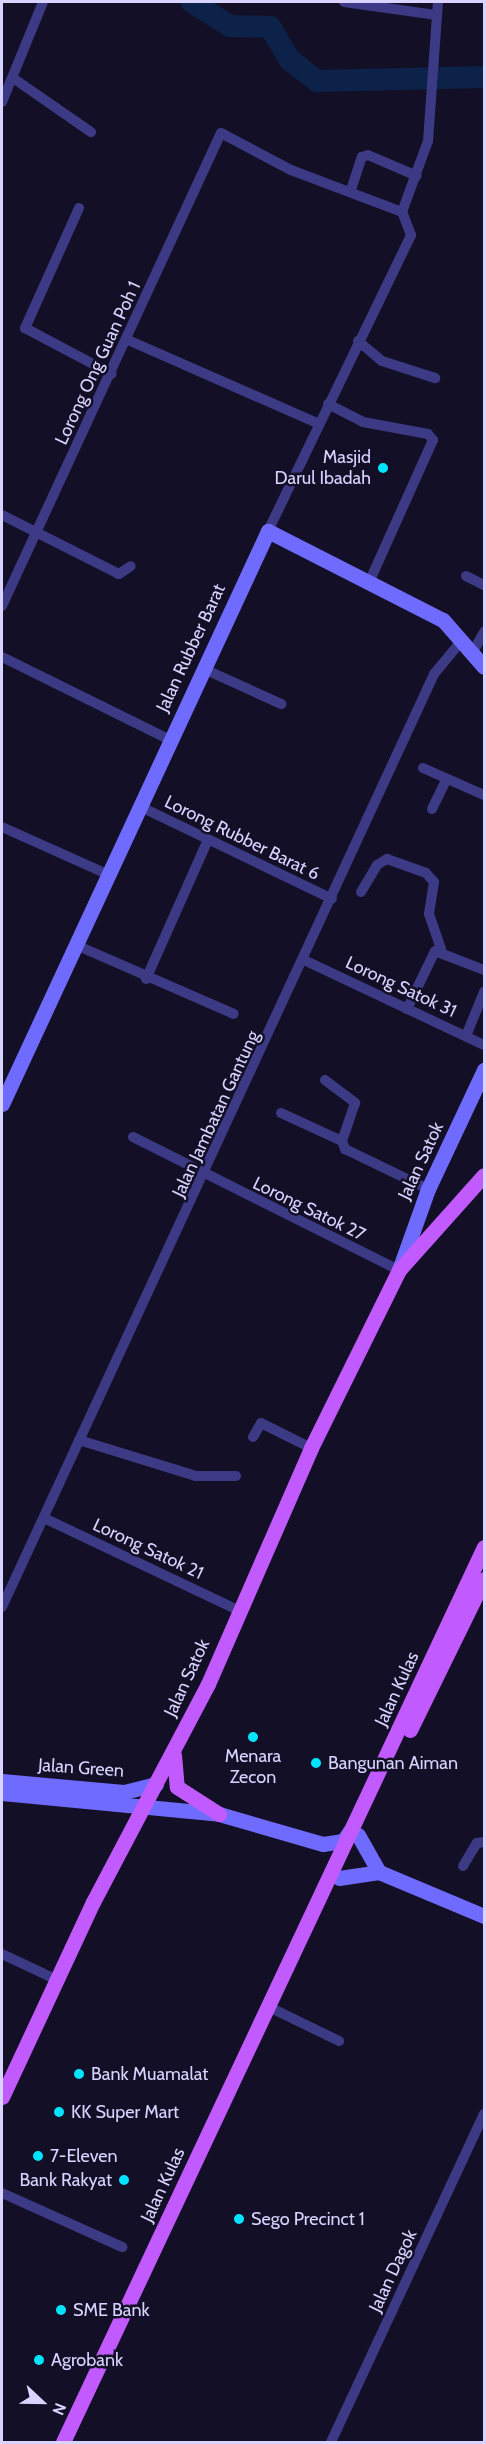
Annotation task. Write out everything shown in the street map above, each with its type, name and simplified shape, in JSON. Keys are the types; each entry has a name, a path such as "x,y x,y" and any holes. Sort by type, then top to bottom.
{"main road":[{"path":"268,531 423,608 469,644 484,667"},
{"name":"Jalan Rubber Barat","path":"2,1104 268,531"},
{"name":"Jalan Satok","path":"2,2097 57,1980 176,1747 311,1448 399,1270 428,1189 484,1070"},
{"name":"Jalan Satok","path":"399,1270 484,1175"},
{"name":"Jalan Kulas","path":"298,1945 339,1878 357,1829 484,1547"},
{"name":"Jalan Kulas","path":"63,2442 298,1945 484,1579"},
{"path":"176,1747 172,1770 177,1787 219,1814"},
{"name":"Jalan Green","path":"2,1781 124,1792 156,1784"},
{"name":"Jalan Green","path":"2,1793 219,1814 323,1844 342,1841 357,1829"},
{"path":"357,1829 379,1872"},
{"path":"339,1878 379,1872 484,1916"}],"street":[{"path":"2,102 43,2"},
{"path":"344,2 437,15"},
{"path":"417,176 368,155 362,157 351,190 402,212 417,176 428,141 438,40 438,2"},
{"path":"13,78 91,132"},
{"name":"Lorong Ong Guan Poh 1","path":"2,606 35,532 128,340 221,133 291,170 351,190"},
{"path":"79,208 25,328 112,374"},
{"name":"Jalan Rubber Barat","path":"268,531 358,340 411,235 402,212"},
{"path":"128,340 319,424"},
{"path":"358,340 382,361 435,378"},
{"path":"328,404 363,422 433,440 370,580"},
{"path":"2,515 119,574 131,567"},
{"path":"466,576 484,585"},
{"name":"Jalan Jambatan Gantung","path":"2,1607 5,1591 44,1518 205,1177 434,674 484,632"},
{"path":"2,657 170,740"},
{"path":"204,669 281,704"},
{"path":"423,768 484,795"},
{"path":"432,809 446,780"},
{"name":"Lorong Rubber Barat 6","path":"139,806 332,899"},
{"path":"2,827 107,874"},
{"path":"146,979 208,840"},
{"path":"361,892 387,859 426,873 434,882 429,914 441,949"},
{"path":"76,945 146,979 234,1014"},
{"path":"407,1009 435,951 441,949 484,970"},
{"name":"Lorong Satok 31","path":"304,960 484,1045"},
{"path":"466,1036 484,992"},
{"path":"325,1080 355,1103 342,1141 345,1149 428,1189"},
{"path":"281,1113 342,1141"},
{"name":"Lorong Satok 27","path":"133,1137 205,1177 399,1270"},
{"path":"253,1437 261,1423 311,1448"},
{"path":"79,1440 196,1476 236,1476"},
{"name":"Lorong Satok 21","path":"44,1518 238,1610"},
{"path":"463,1866 477,1843 484,1842"},
{"path":"2,1954 57,1980"},
{"path":"269,2007 339,2041"},
{"name":"Jalan Dagok","path":"331,2442 484,2114"},
{"path":"2,2193 122,2247"}],"waterway":[{"path":"192,2 230,26 270,27 290,60 317,81 484,77"}],"place":[{"name":"Masjid Darul Ibadah","path":"383,468"},
{"name":"Menara Zecon","path":"253,1737"},
{"name":"Bangunan Aiman","path":"316,1763"},
{"name":"Bank Muamalat","path":"79,2074"},
{"name":"KK Super Mart","path":"59,2112"},
{"name":"7-Eleven","path":"38,2156"},
{"name":"Bank Rakyat","path":"124,2180"},
{"name":"Sego Precinct 1","path":"239,2219"},
{"name":"SME Bank","path":"61,2310"},
{"name":"Agrobank","path":"39,2360"}]}
